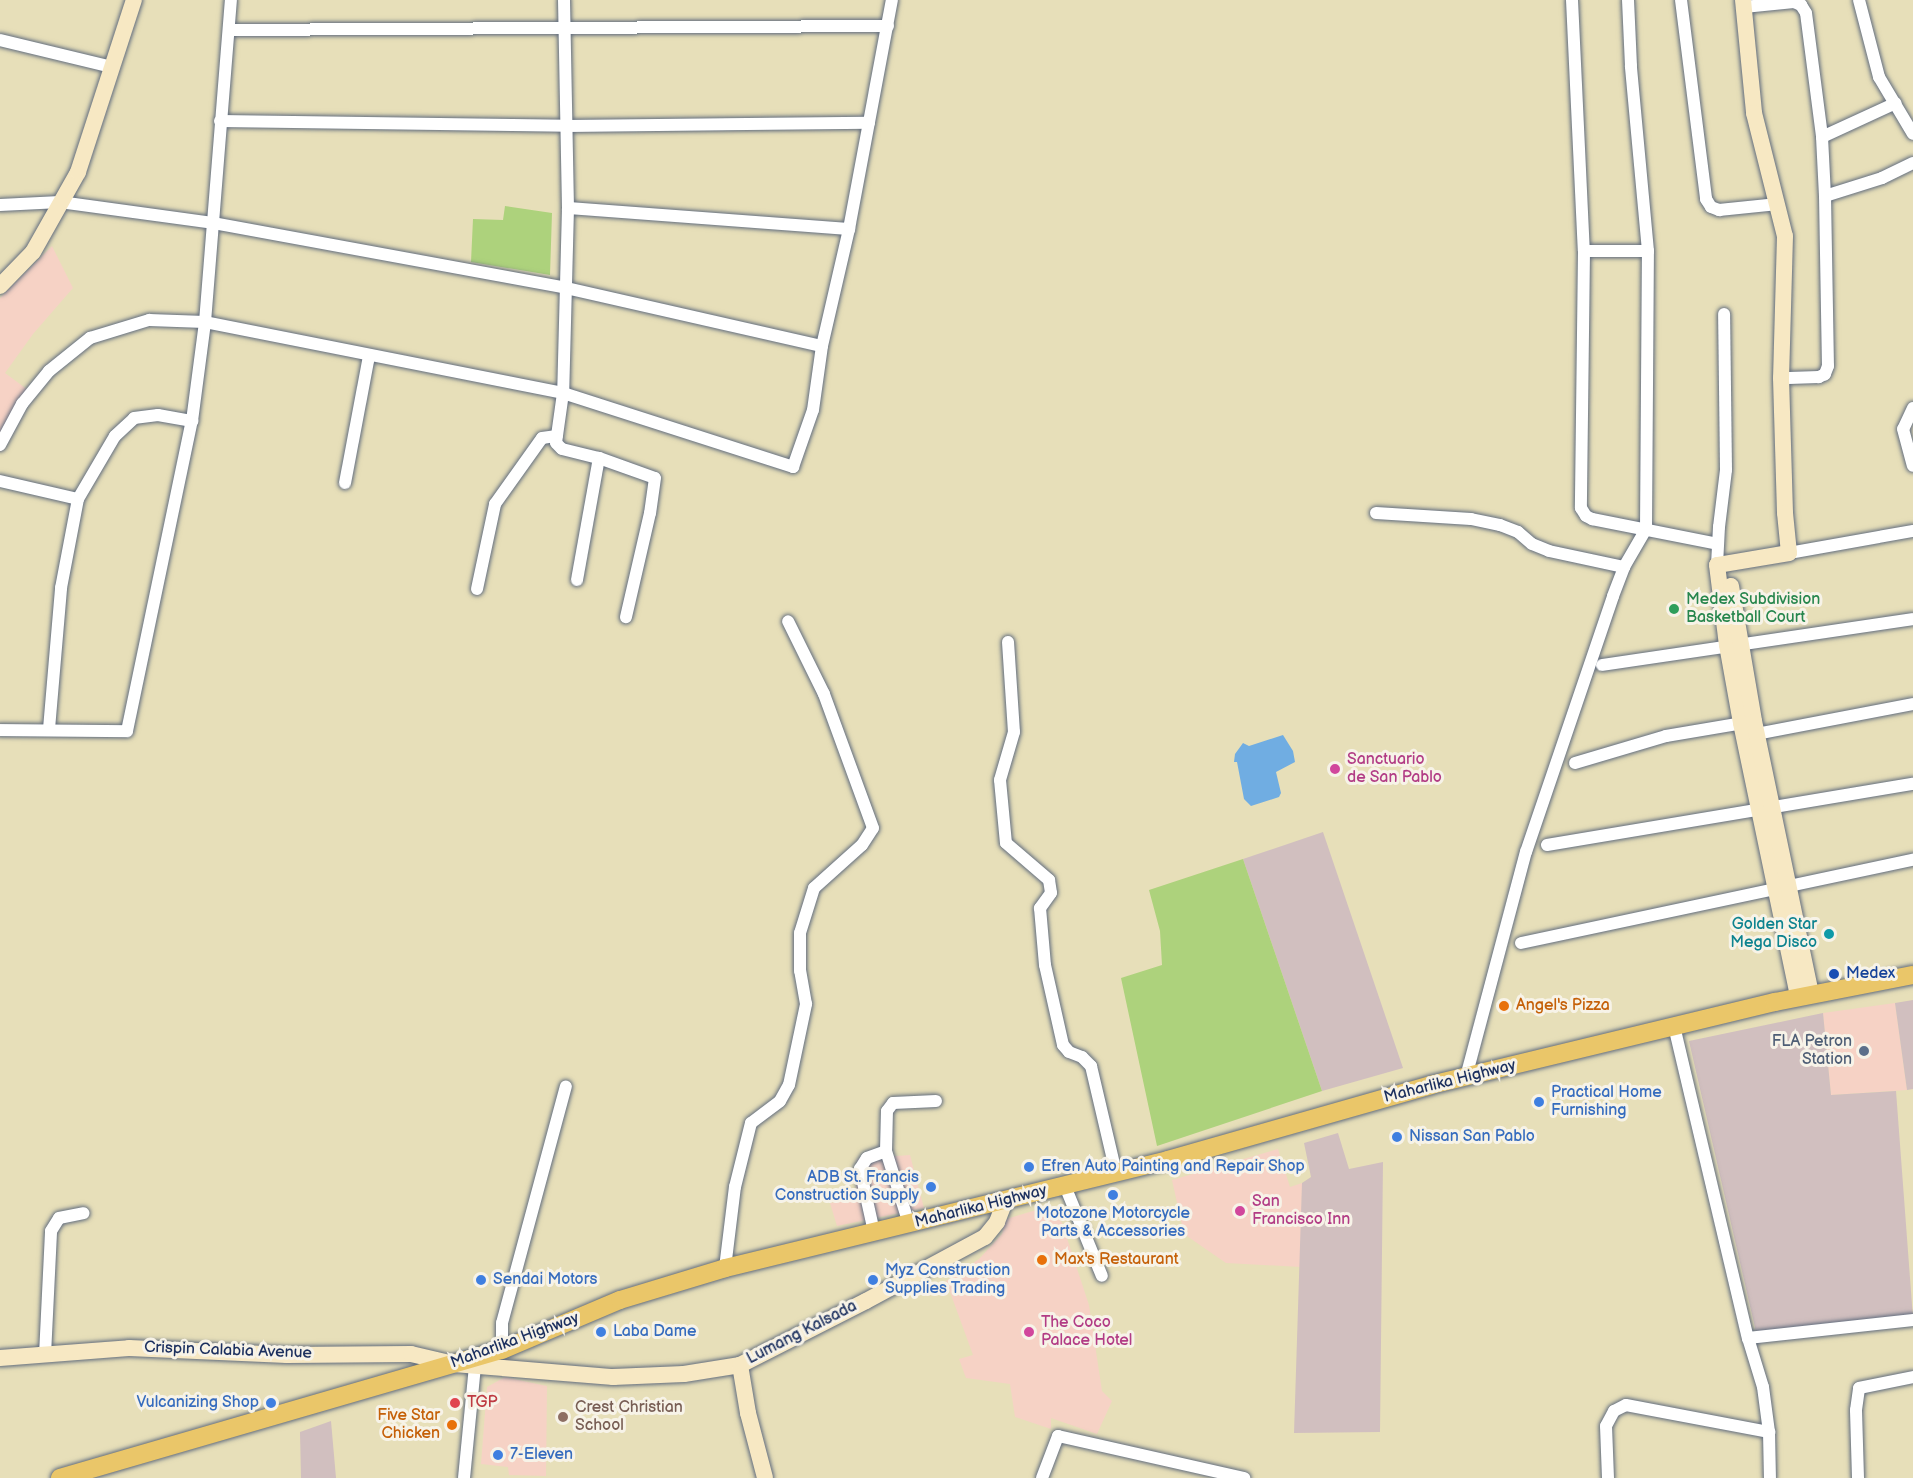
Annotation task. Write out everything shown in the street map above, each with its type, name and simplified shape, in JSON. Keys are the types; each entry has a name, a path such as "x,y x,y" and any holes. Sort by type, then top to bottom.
{"main road":[{"name":"Maharlika Highway","path":"60,1478 501,1350 620,1300 725,1268 1116,1173 1466,1077 1805,996 1913,975"}],"street":[{"path":"0,286 33,252 78,172 134,0"},
{"path":"0,730 127,731 192,421 205,322 231,0"},
{"path":"564,0 568,208 563,393 556,443 562,449 598,458 654,478 650,513 627,617"},
{"path":"0,445 22,404 48,371 90,338 149,320 205,322 563,393 793,467 813,410 822,346 849,229 892,0"},
{"path":"1572,0 1584,251 1581,508 1586,516 1646,529 1720,556 1789,553 1913,531"},
{"path":"1466,1077 1526,852 1624,567 1646,529 1648,251 1631,66 1628,0"},
{"path":"1681,0 1706,199 1711,207 1719,210 1778,204"},
{"path":"1859,0 1879,77 1913,134"},
{"path":"1781,378 1819,377 1825,374 1827,366 1822,137 1806,13 1802,5 1794,2 1743,4 1754,113 1785,236 1781,378 1785,513 1789,553"},
{"path":"229,30 564,26 888,26"},
{"path":"0,40 112,67"},
{"path":"1822,137 1896,102"},
{"path":"220,121 567,126 869,123"},
{"path":"1825,196 1882,178 1913,163"},
{"path":"0,206 60,202 213,223 566,288 822,346"},
{"path":"568,208 849,229"},
{"path":"1584,251 1648,251"},
{"path":"1724,314 1726,470 1720,556 1749,729 1805,996"},
{"path":"345,483 369,356"},
{"path":"1913,408 1903,429 1913,466"},
{"path":"49,729 61,588 78,499 115,436 134,418 158,414 192,421"},
{"path":"477,589 495,504 542,438 557,436"},
{"path":"577,580 598,458"},
{"path":"0,482 78,499"},
{"path":"1376,513 1471,519 1500,525 1518,532 1532,544 1549,550 1624,567"},
{"path":"1602,665 1913,619"},
{"path":"725,1268 735,1187 751,1123 780,1101 789,1085 806,1004 800,971 800,933 814,888 862,845 873,828 824,694 788,621"},
{"path":"1008,642 1014,732 1000,780 1006,843 1049,880 1051,893 1040,908 1040,940 1063,1045 1069,1052 1083,1057 1091,1066 1116,1173"},
{"path":"1575,763 1666,736 1749,729 1913,704"},
{"path":"1547,845 1913,784"},
{"path":"1521,943 1913,860"},
{"path":"1674,1026 1748,1338 1763,1387 1769,1431 1770,1478"},
{"path":"501,1350 502,1323 566,1086"},
{"path":"909,1224 886,1151 888,1111 893,1103 936,1101"},
{"path":"874,1232 860,1169 867,1158 886,1151"},
{"path":"1065,1186 1102,1276"},
{"name":"Lumang Kalsada","path":"454,1364 613,1377 684,1374 740,1365 985,1237 997,1222 1005,1201"},
{"path":"45,1355 51,1231 59,1218 84,1213"},
{"path":"1748,1338 1913,1320"},
{"name":"Crispin Calabia Avenue","path":"0,1358 129,1348 287,1355 411,1354 454,1364"},
{"path":"740,1365 748,1413 765,1478"},
{"path":"464,1478 475,1366"},
{"path":"1858,1478 1856,1410 1859,1388 1913,1377"},
{"path":"1608,1478 1606,1426 1614,1411 1626,1405 1769,1431"},
{"path":"1042,1478 1058,1436 1244,1478"}],"shaded area":[{"path":"52,246 73,288 33,334 5,373 28,390 0,441 0,298"},
{"path":"1323,832 1403,1068 1322,1091 1243,859"},
{"path":"1913,1000 1913,1089 1907,1090 1895,1003"},
{"name":"FLA Petron Station","path":"1895,1003 1907,1090 1831,1095 1823,1013"},
{"path":"1823,1013 1831,1095 1896,1091 1913,1318 1756,1332 1689,1041"},
{"path":"1338,1133 1349,1169 1383,1162 1380,1432 1294,1433 1302,1183 1311,1177 1304,1143"},
{"name":"San Francisco Inn","path":"1278,1149 1290,1187 1302,1183 1301,1267 1226,1263 1184,1234 1172,1180"},
{"path":"910,1155 924,1208 837,1226 830,1203 856,1199 857,1159"},
{"name":"The Coco Palace Hotel","path":"1050,1206 1062,1223 1089,1305 1102,1391 1112,1401 1097,1434 1051,1418 1051,1429 1015,1417 1010,1384 966,1378 959,1359 973,1355 946,1281 979,1259 1002,1234 1006,1219"},
{"path":"505,1377 547,1386 546,1476 509,1475 508,1467 481,1464 487,1387"},
{"path":"331,1421 336,1478 301,1478 300,1432"}],"green space":[{"path":"505,206 552,213 550,275 471,262 473,219 503,220"},
{"path":"1243,859 1322,1091 1157,1146 1121,978 1162,965 1160,931 1149,890"}],"water":[{"path":"1283,735 1293,751 1295,762 1276,772 1281,793 1279,797 1251,806 1244,799 1237,762 1234,762 1235,754 1243,743 1249,746"}],"place":[{"name":"Medex Subdivision Basketball Court","path":"1674,609"},
{"name":"Sanctuario de San Pablo","path":"1335,769"},
{"name":"Golden Star Mega Disco","path":"1829,934"},
{"name":"Medex","path":"1834,974"},
{"name":"Angel's Pizza","path":"1504,1006"},
{"name":"FLA Petron Station","path":"1864,1051"},
{"name":"Practical Home Furnishing","path":"1539,1102"},
{"name":"Nissan San Pablo","path":"1397,1137"},
{"name":"Efren Auto Painting and Repair Shop","path":"1029,1167"},
{"name":"ADB St. Francis Construction Supply","path":"931,1187"},
{"name":"Motozone Motorcycle Parts & Accessories","path":"1113,1195"},
{"name":"San Francisco Inn","path":"1240,1211"},
{"name":"Max's Restaurant","path":"1042,1260"},
{"name":"Sendai Motors","path":"481,1280"},
{"name":"Myz Construction Supplies Trading","path":"873,1280"},
{"name":"Laba Dame","path":"601,1332"},
{"name":"The Coco Palace Hotel","path":"1029,1332"},
{"name":"Vulcanizing Shop","path":"271,1403"},
{"name":"TGP","path":"455,1403"},
{"name":"Crest Christian School","path":"563,1417"},
{"name":"Five Star Chicken","path":"452,1425"},
{"name":"7-Eleven","path":"498,1455"}]}
